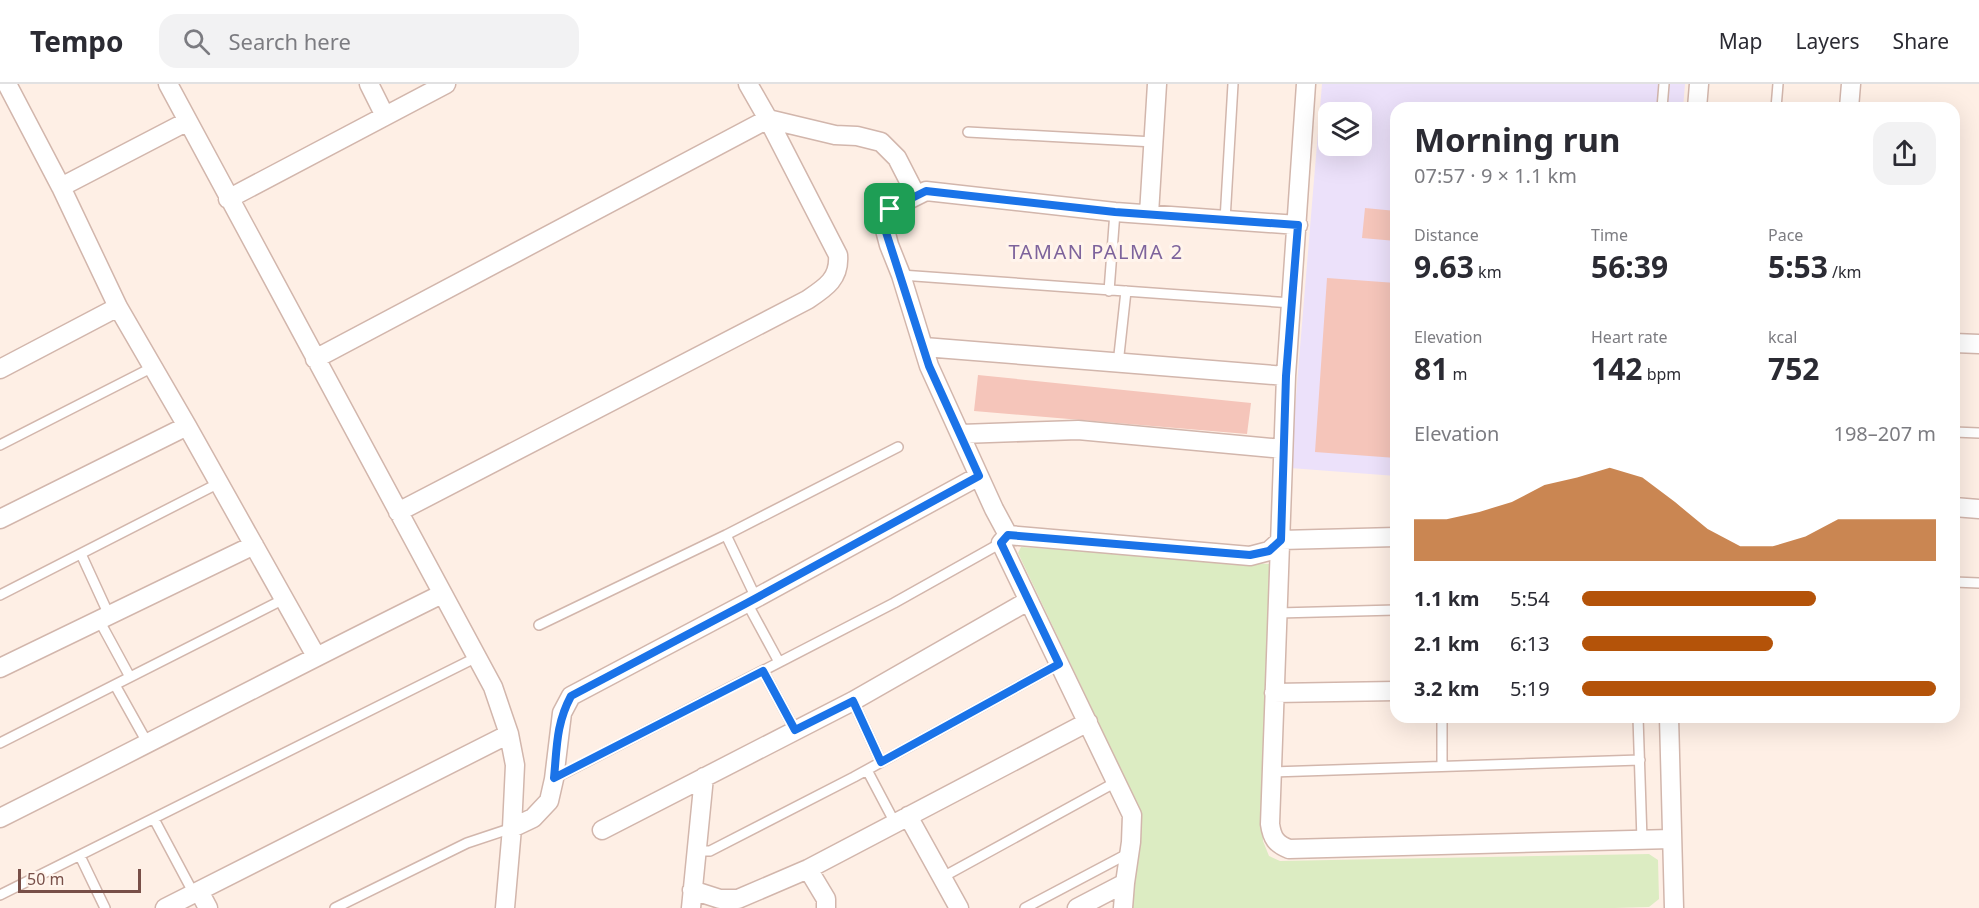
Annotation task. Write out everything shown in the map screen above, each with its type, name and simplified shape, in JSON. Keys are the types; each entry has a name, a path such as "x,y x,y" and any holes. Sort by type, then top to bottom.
{"street":[{"path":"7,84 61,186 118,307 316,656"},
{"path":"168,84 493,687 509,734 515,765 505,908"},
{"path":"369,84 385,116"},
{"path":"228,199 446,84"},
{"path":"398,512 807,300 827,286 836,275 838,255 748,84"},
{"path":"1149,214 1157,84"},
{"path":"1306,84 1286,376 1270,824 1272,835 1279,845 1289,849 1671,839"},
{"path":"1698,102 1699,84"},
{"path":"1850,102 1851,84"},
{"path":"315,359 768,119 835,135 857,136 880,142 897,158 916,195"},
{"path":"61,186 188,121"},
{"path":"1124,908 1132,815 1028,601 979,476 929,366 884,226 890,209 926,191 1115,212 1298,225"},
{"path":"0,369 118,307"},
{"path":"1960,343 1979,344"},
{"path":"924,347 1286,376"},
{"path":"0,519 187,426"},
{"path":"961,434 1078,430 1283,449"},
{"path":"512,828 533,819 549,801 562,713 571,696 751,601 979,476"},
{"path":"1960,507 1979,509"},
{"path":"1004,539 1250,555 1269,551 1281,540 1390,537"},
{"path":"0,668 254,545"},
{"path":"0,818 442,594"},
{"path":"602,830 853,701 1028,601"},
{"path":"1274,693 1390,691"},
{"path":"704,777 692,899 738,899 754,895 808,869 1088,722"},
{"path":"1669,723 1674,908"},
{"path":"165,908 509,734"},
{"path":"902,820 959,908"},
{"path":"808,869 826,899 826,908"},
{"path":"1077,908 1125,883"},
{"path":"197,892 208,908"}],"lane":[{"path":"1226,220 1233,84"},
{"path":"1662,102 1664,84"},
{"path":"1776,102 1778,84"},
{"path":"968,132 1154,142"},
{"path":"1109,291 1115,212"},
{"path":"901,276 1292,303"},
{"path":"1118,364 1126,291"},
{"path":"0,445 153,367"},
{"path":"1960,432 1979,434"},
{"path":"539,625 726,535 898,447"},
{"path":"0,595 219,483"},
{"path":"726,535 751,601 779,662"},
{"path":"554,778 894,603 1004,539"},
{"path":"81,554 104,617 130,677"},
{"path":"1960,582 1979,583"},
{"path":"0,743 284,599"},
{"path":"1278,613 1390,610"},
{"path":"0,896 477,657"},
{"path":"696,851 710,851 867,770 1059,664"},
{"path":"763,671 795,730"},
{"path":"115,685 148,744"},
{"path":"853,701 881,762"},
{"path":"1442,723 1442,766"},
{"path":"1638,723 1642,840"},
{"path":"1272,772 1640,760"},
{"path":"867,770 902,820"},
{"path":"941,878 1116,782"},
{"path":"154,819 197,892"},
{"path":"335,908 467,843 512,828"},
{"path":"1025,908 1130,852"},
{"path":"80,856 105,908"}],"shaded area":[{"path":"1322,84 1685,84 1684,102 1390,102 1390,476 1290,468 1318,132 1318,156 1372,156 1372,102 1320,102"}],"green space":[{"path":"1021,547 1269,564 1272,574 1263,841 1269,856 1280,861 1649,854 1658,860 1659,899 1649,907 1614,908 1132,908 1131,898 1139,835 1134,797 1018,553"}],"building":[{"path":"1365,208 1390,210 1390,240 1362,238"},
{"path":"1327,278 1390,283 1390,458 1315,452"},
{"path":"978,375 1251,403 1247,434 974,411"}],"district":[{"name":"TAMAN PALMA 2","path":"1096,252"}],"route":[{"path":"926,191 1115,212 1298,225 1286,376 1281,540 1269,551 1250,555 1008,535 1001,543 1059,664 881,762 853,701 795,730 763,671 554,778 562,713 571,696 979,476 929,366 884,226 890,209 926,191"}]}
